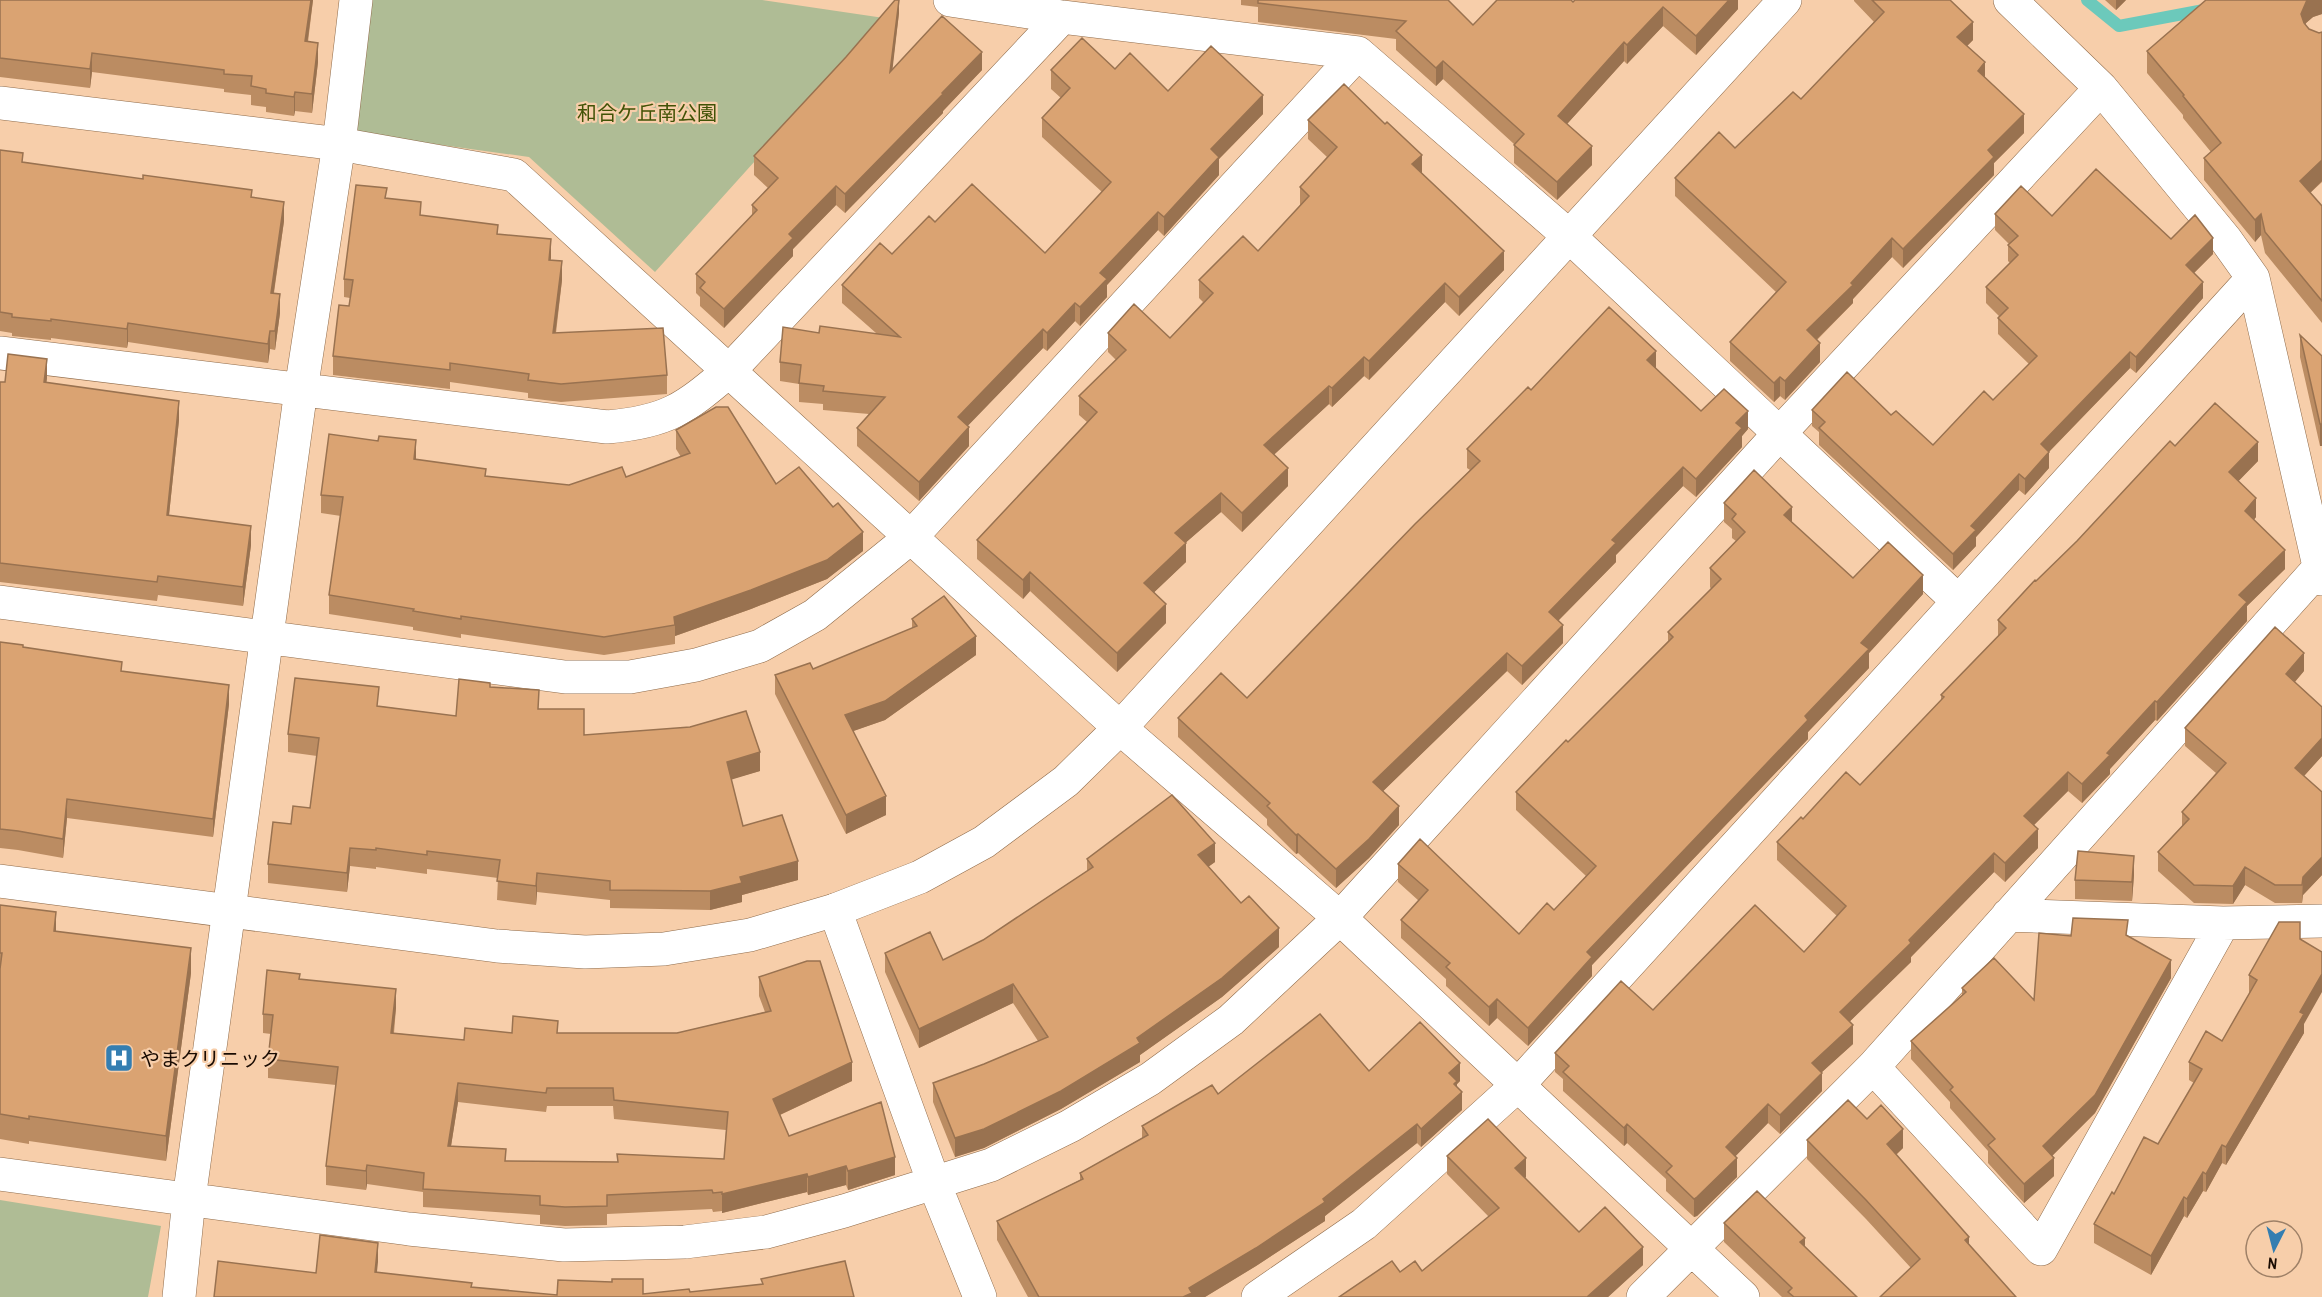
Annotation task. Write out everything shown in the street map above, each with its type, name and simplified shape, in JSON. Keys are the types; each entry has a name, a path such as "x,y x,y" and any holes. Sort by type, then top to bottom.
{"street":[{"path":"179,1297 189,1199 228,909 301,390 339,144 356,0"},
{"path":"950,0 1062,17 1358,53 1569,236 1958,601"},
{"path":"0,881 228,909 497,946 585,952 664,949 750,935 835,910 920,877 984,842 1066,781 1120,728 1785,0"},
{"path":"1643,1297 1873,1067 2008,915 2321,573 2253,278 2226,240 2101,88 2010,0"},
{"path":"0,353 607,427 646,422 671,414 729,371 1062,17"},
{"path":"0,602 565,676 630,677 696,664 760,646 815,615 909,537 1358,53"},
{"path":"0,1174 409,1229 564,1245 685,1242 766,1232 934,1184 991,1165 1070,1126 1150,1079 1231,1020 1340,918 1779,434 2101,88"},
{"path":"0,103 339,144 514,175 1120,728 1340,918 1743,1297"},
{"path":"1258,1297 1364,1224 1519,1084 2253,278"},
{"path":"835,910 934,1184 980,1297"},
{"path":"2008,915 2223,923 2322,921"},
{"path":"1873,1067 2041,1249 2223,923"}],"green space":[{"name":"和合ケ丘南公園","path":"370,0 762,0 884,18 655,272 529,157 355,133"},
{"path":"0,1200 161,1226 148,1297 0,1297"}],"building":[{"path":"0,0 311,0 305,41 318,43 312,94 295,92 294,97 266,93 266,89 251,86 252,76 224,74 224,70 92,53 90,69 0,58"},
{"path":"895,0 899,0 890,72 942,16 982,52 845,194 836,186 789,234 793,238 724,309 700,288 705,282 696,274 757,210 752,205 778,178 754,156 846,57"},
{"path":"1258,0 1448,0 1473,25 1497,0 1571,0 1573,2 1575,0 1729,0 1696,36 1663,7 1627,45 1624,42 1558,116 1592,146 1557,182 1514,145 1524,134 1443,61 1436,68 1396,31 1406,21 1258,3"},
{"path":"1872,0 1950,0 1973,22 1957,37 1985,62 1978,71 2024,114 1988,150 1994,157 1903,249 1892,238 1851,283 1853,285 1807,330 1820,343 1785,381 1780,377 1774,383 1730,342 1786,282 1675,178 1719,132 1735,148 1793,92 1801,99 1884,12"},
{"path":"2206,0 2307,0 2301,14 2304,23 2309,29 2322,32 2322,160 2300,181 2322,206 2322,301 2265,232 2261,214 2255,220 2204,158 2221,143 2147,51"},
{"path":"1082,38 1115,69 1130,53 1168,91 1211,46 1263,95 1211,149 1219,157 1164,217 1158,212 1100,273 1107,279 1080,307 1075,303 1047,333 1043,329 958,417 969,427 919,482 857,428 885,397 823,391 824,386 799,383 801,365 780,362 783,327 819,333 820,326 900,337 842,285 880,243 892,254 929,216 935,222 972,184 1045,253 1111,182 1042,118 1070,88 1051,70"},
{"path":"1344,84 1385,124 1387,122 1422,155 1412,164 1504,251 1459,297 1445,283 1369,361 1364,357 1332,388 1329,386 1264,445 1288,468 1242,513 1221,493 1175,533 1186,543 1144,583 1166,604 1117,653 1030,572 1023,580 977,540 1097,412 1079,396 1126,350 1108,333 1134,304 1170,338 1213,293 1199,280 1243,236 1258,251 1309,196 1300,187 1337,147 1308,120"},
{"path":"0,150 23,153 22,162 143,179 143,175 252,190 251,197 284,202 271,293 280,294 275,331 270,331 268,344 128,323 127,329 51,319 51,321 12,317 12,314 0,312"},
{"path":"2096,169 2171,239 2195,215 2213,238 2186,265 2203,282 2136,357 2130,352 2041,444 2049,452 2025,479 2019,474 1971,526 1976,530 1953,554 1819,428 1825,422 1812,410 1847,372 1891,415 1896,411 1933,445 1984,391 1993,400 2037,356 1998,318 2008,308 1986,287 2018,255 2008,245 2018,236 1995,214 2021,186 2052,216"},
{"path":"356,185 387,188 385,198 421,202 420,215 498,225 497,234 551,239 549,260 562,261 553,333 663,328 667,375 561,384 528,380 529,374 450,363 450,370 333,356 339,305 349,306 353,280 344,279"},
{"path":"1609,307 1656,351 1647,360 1701,411 1724,389 1748,411 1736,423 1742,428 1696,479 1683,467 1612,540 1616,543 1549,612 1563,625 1522,666 1507,653 1373,782 1399,806 1369,839 1336,869 1298,834 1296,835 1267,806 1270,803 1178,718 1221,673 1247,698 1415,524 1480,461 1467,449 1528,387 1531,390"},
{"path":"2300,335 2322,356 2322,424 2320,424"},
{"path":"8,354 47,359 44,382 179,401 167,515 251,526 243,587 158,576 157,582 0,563 0,382 5,382"},
{"path":"2215,403 2258,442 2229,472 2256,498 2245,511 2285,550 2239,595 2247,602 2157,702 2155,701 2107,753 2110,755 2082,784 2068,772 2024,816 2038,829 2005,863 1994,853 1909,940 1911,943 1840,1012 1853,1025 1812,1063 1822,1073 1780,1115 1768,1104 1726,1147 1737,1158 1694,1199 1666,1172 1672,1166 1627,1124 1624,1128 1563,1072 1569,1066 1555,1053 1621,981 1653,1010 1755,905 1804,952 1846,906 1777,842 1801,817 1803,819 1846,772 1860,785 1944,697 1941,695 2006,628 1998,620 2035,580 2077,541 2170,441 2175,446"},
{"path":"716,407 728,407 776,484 799,467 833,507 838,503 863,532 827,560 674,617 675,625 604,637 461,616 461,619 329,595 343,497 321,495 329,434 378,441 379,436 416,440 414,459 486,469 485,476 569,485 622,467 626,477 690,453 676,430"},
{"path":"1754,470 1792,507 1784,515 1853,578 1888,542 1923,575 1861,643 1869,649 1805,716 1808,720 1587,952 1592,957 1528,1028 1497,999 1489,1007 1446,967 1450,963 1401,920 1428,890 1398,864 1420,839 1519,934 1547,903 1554,910 1596,866 1516,792 1566,740 1568,742 1673,637 1668,632 1721,579 1710,568 1745,532 1732,519 1736,514 1724,503"},
{"path":"944,596 976,636 885,701 845,715 886,796 846,815 775,675 810,663 813,669 917,626 912,619"},
{"path":"2275,627 2304,653 2286,674 2322,707 2322,738 2295,768 2322,792 2322,857 2303,877 2302,885 2275,885 2245,867 2233,886 2194,885 2158,852 2189,819 2182,812 2226,763 2185,728"},
{"path":"0,642 122,662 121,671 229,685 213,819 67,799 63,839 0,829"},
{"path":"295,678 379,687 377,706 456,716 459,679 490,683 490,687 539,690 538,709 584,709 584,735 690,727 746,711 760,752 727,762 743,826 782,815 798,861 740,877 742,883 710,891 610,890 610,881 537,873 536,886 497,881 500,860 427,851 427,855 376,848 376,850 350,848 347,873 268,864 273,822 291,824 293,806 310,808 319,738 288,734"},
{"path":"1172,795 1215,843 1198,855 1241,903 1249,896 1279,928 1222,978 1137,1038 1140,1043 1061,1091 984,1129 955,1138 933,1083 1048,1037 1013,984 919,1029 885,953 930,932 943,960 983,940 1093,867 1087,859"},
{"path":"2078,851 2134,856 2132,882 2075,880"},
{"path":"0,905 56,912 54,931 191,948 166,1136 29,1116 29,1119 0,1114 0,969 2,953 0,953"},
{"path":"2073,918 2128,920 2126,935 2171,960 2095,1095 2043,1146 2054,1158 2024,1184 1988,1145 1995,1139 1950,1090 1953,1087 1911,1041 1966,992 1962,988 1994,958 2034,1000 2039,933 2071,936"},
{"path":"2279,922 2300,922 2300,939 2322,952 2322,974 2300,1012 2304,1014 2226,1147 2222,1145 2206,1174 2203,1172 2187,1199 2184,1197 2151,1256 2094,1224 2112,1192 2114,1194 2144,1137 2158,1144 2202,1069 2189,1062 2206,1031 2222,1041 2257,980 2249,975"},
{"path":"807,961 820,961 852,1062 773,1099 789,1136 881,1102 895,1157 848,1171 846,1166 808,1177 807,1174 722,1194 722,1192 713,1193 712,1190 607,1195 607,1206 540,1205 540,1196 423,1189 424,1173 367,1165 366,1171 326,1166 338,1067 268,1059 273,1015 263,1014 267,970 300,974 299,979 396,989 391,1033 464,1040 465,1028 512,1033 513,1016 558,1021 557,1033 677,1033 771,1011 759,977","holes":["458,1083 546,1093 547,1088 613,1088 614,1100 728,1112 724,1159 617,1154 618,1162 505,1161 506,1149 448,1146"]},
{"path":"1320,1014 1369,1071 1420,1022 1460,1063 1449,1073 1457,1081 1454,1084 1462,1092 1421,1129 1417,1124 1323,1199 1325,1202 1256,1248 1189,1288 1192,1293 1183,1297 1039,1297 997,1221 1083,1179 1080,1173 1148,1135 1142,1126 1212,1085 1218,1094"},
{"path":"1848,1100 1867,1119 1881,1105 1903,1129 1887,1144 1969,1237 1965,1240 2016,1297 1880,1297 1920,1259 1807,1140"},
{"path":"1488,1119 1526,1158 1515,1168 1579,1232 1605,1207 1643,1247 1587,1297 1339,1297 1392,1261 1400,1272 1415,1261 1422,1271 1499,1208 1447,1156"},
{"path":"1757,1191 1805,1238 1800,1242 1857,1297 1794,1297 1788,1292 1792,1288 1724,1223"},
{"path":"320,1235 378,1243 375,1272 472,1283 471,1287 557,1295 558,1280 612,1282 612,1279 643,1279 643,1294 689,1289 690,1292 763,1284 761,1279 845,1261 854,1297 214,1297 218,1261 316,1273"}],"waterway":[{"path":"2087,0 2119,26 2204,10 2206,13"}],"place":[{"name":"やまクリニック","path":"119,1058"}]}
